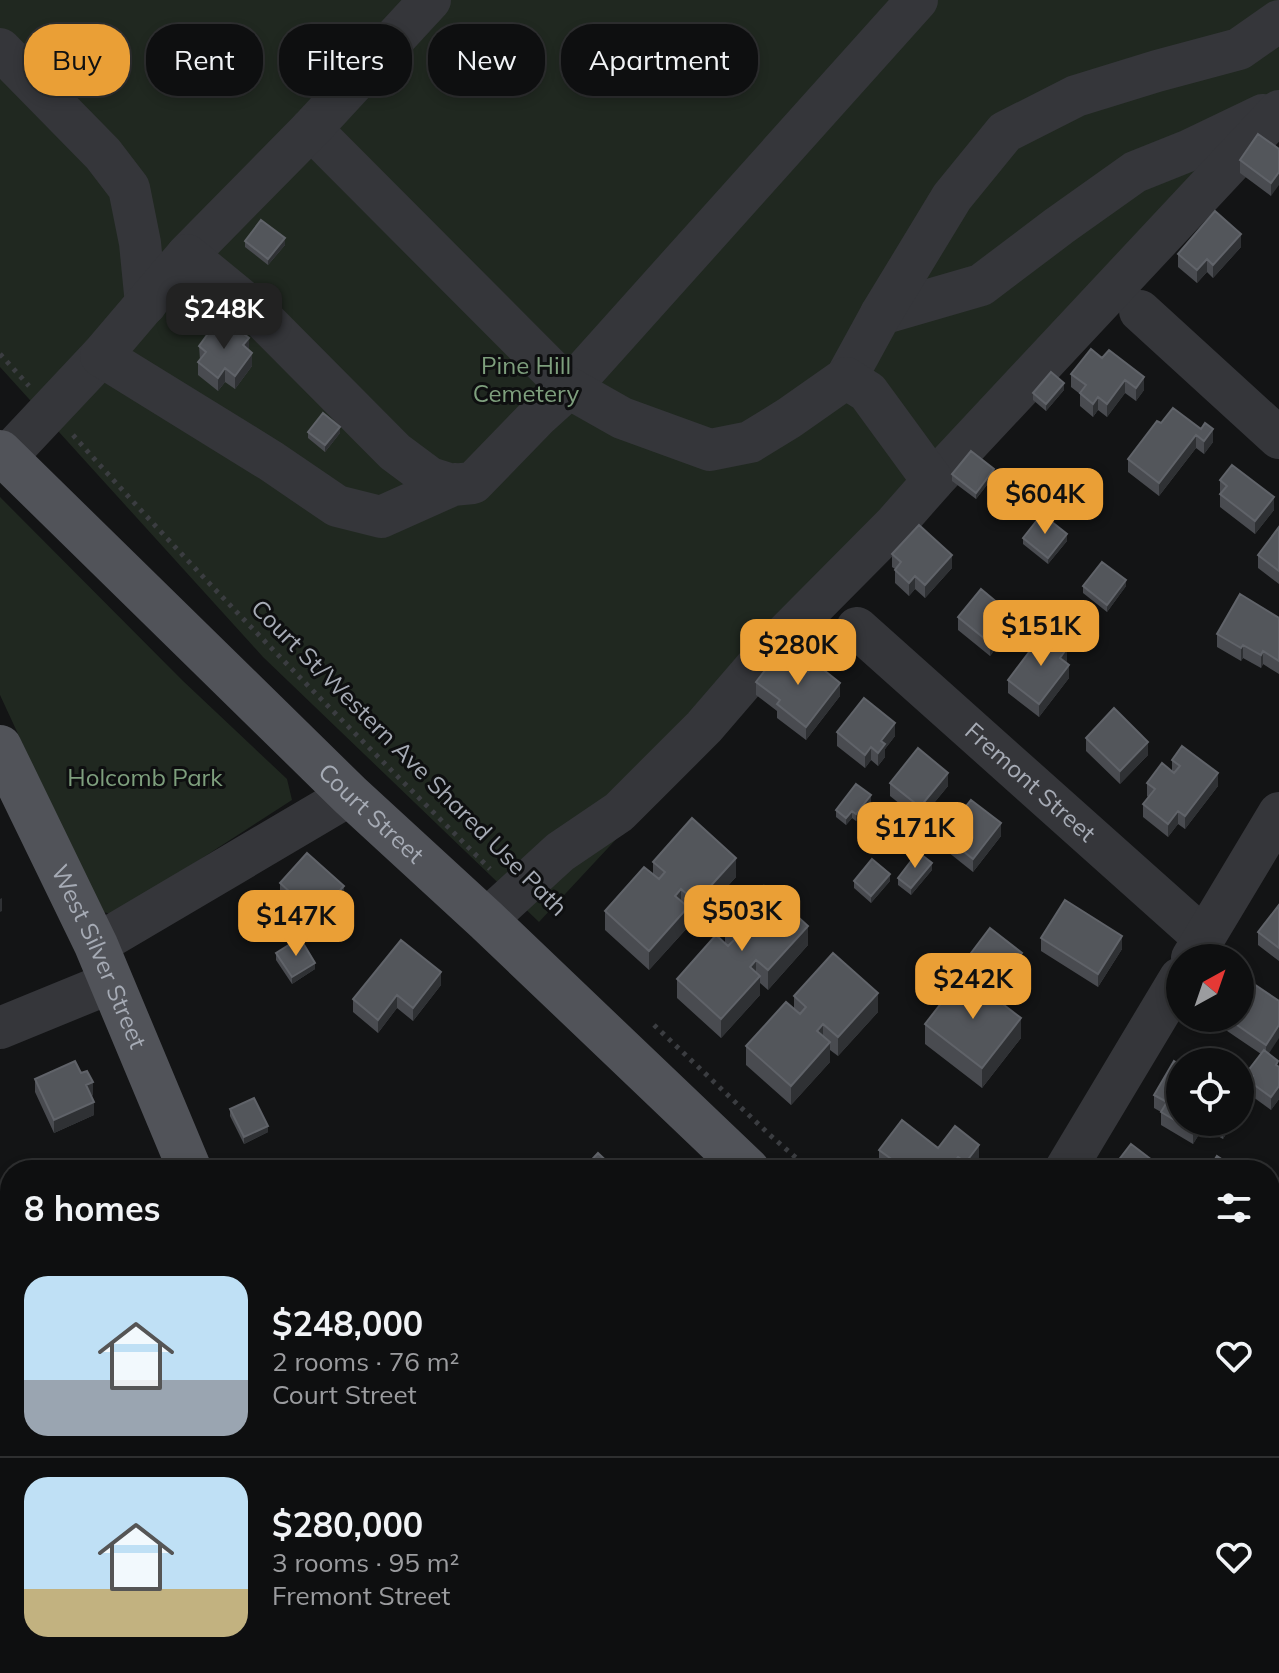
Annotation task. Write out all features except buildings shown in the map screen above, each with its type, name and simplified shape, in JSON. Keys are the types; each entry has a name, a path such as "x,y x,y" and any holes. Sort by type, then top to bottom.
{"main road":[{"name":"Court Street","path":"2,455 350,795 500,907 739,1160"},
{"name":"West Silver Street","path":"0,747 103,964 186,1160"}],"street":[{"path":"2,455 101,356 187,255 311,129 430,0"},
{"path":"187,255 255,311 395,452 430,478 452,485 473,483 569,388 917,0"},
{"path":"311,129 569,388 622,418 710,450 750,442 846,378 952,197 1005,132 1076,96 1239,49 1279,21"},
{"path":"0,49 103,154 129,188 140,243 146,304"},
{"path":"881,314 981,285 1135,172 1279,110"},
{"path":"500,907 560,852 619,812 704,727 773,647 896,523 1279,110"},
{"path":"1140,311 1279,438"},
{"path":"101,356 271,461 337,506 381,517 455,484"},
{"path":"846,378 868,392 933,481"},
{"name":"Fremont Street","path":"857,628 1194,944"},
{"path":"0,1028 103,964 350,795"},
{"path":"1200,944 1279,813"},
{"path":"1071,1160 1166,1001"}],"path":[{"name":"Court St/Western Ave Shared Use Path","path":"0,354 110,477 324,702 500,907"},
{"path":"647,1019 799,1160"}],"green space":[{"name":"Pine Hill Cemetery","path":"0,0 1279,0 1279,128 539,922 263,657 0,367"},
{"name":"Holcomb Park","path":"0,497 182,680 287,779 292,800 114,915 100,911 0,695"}]}
